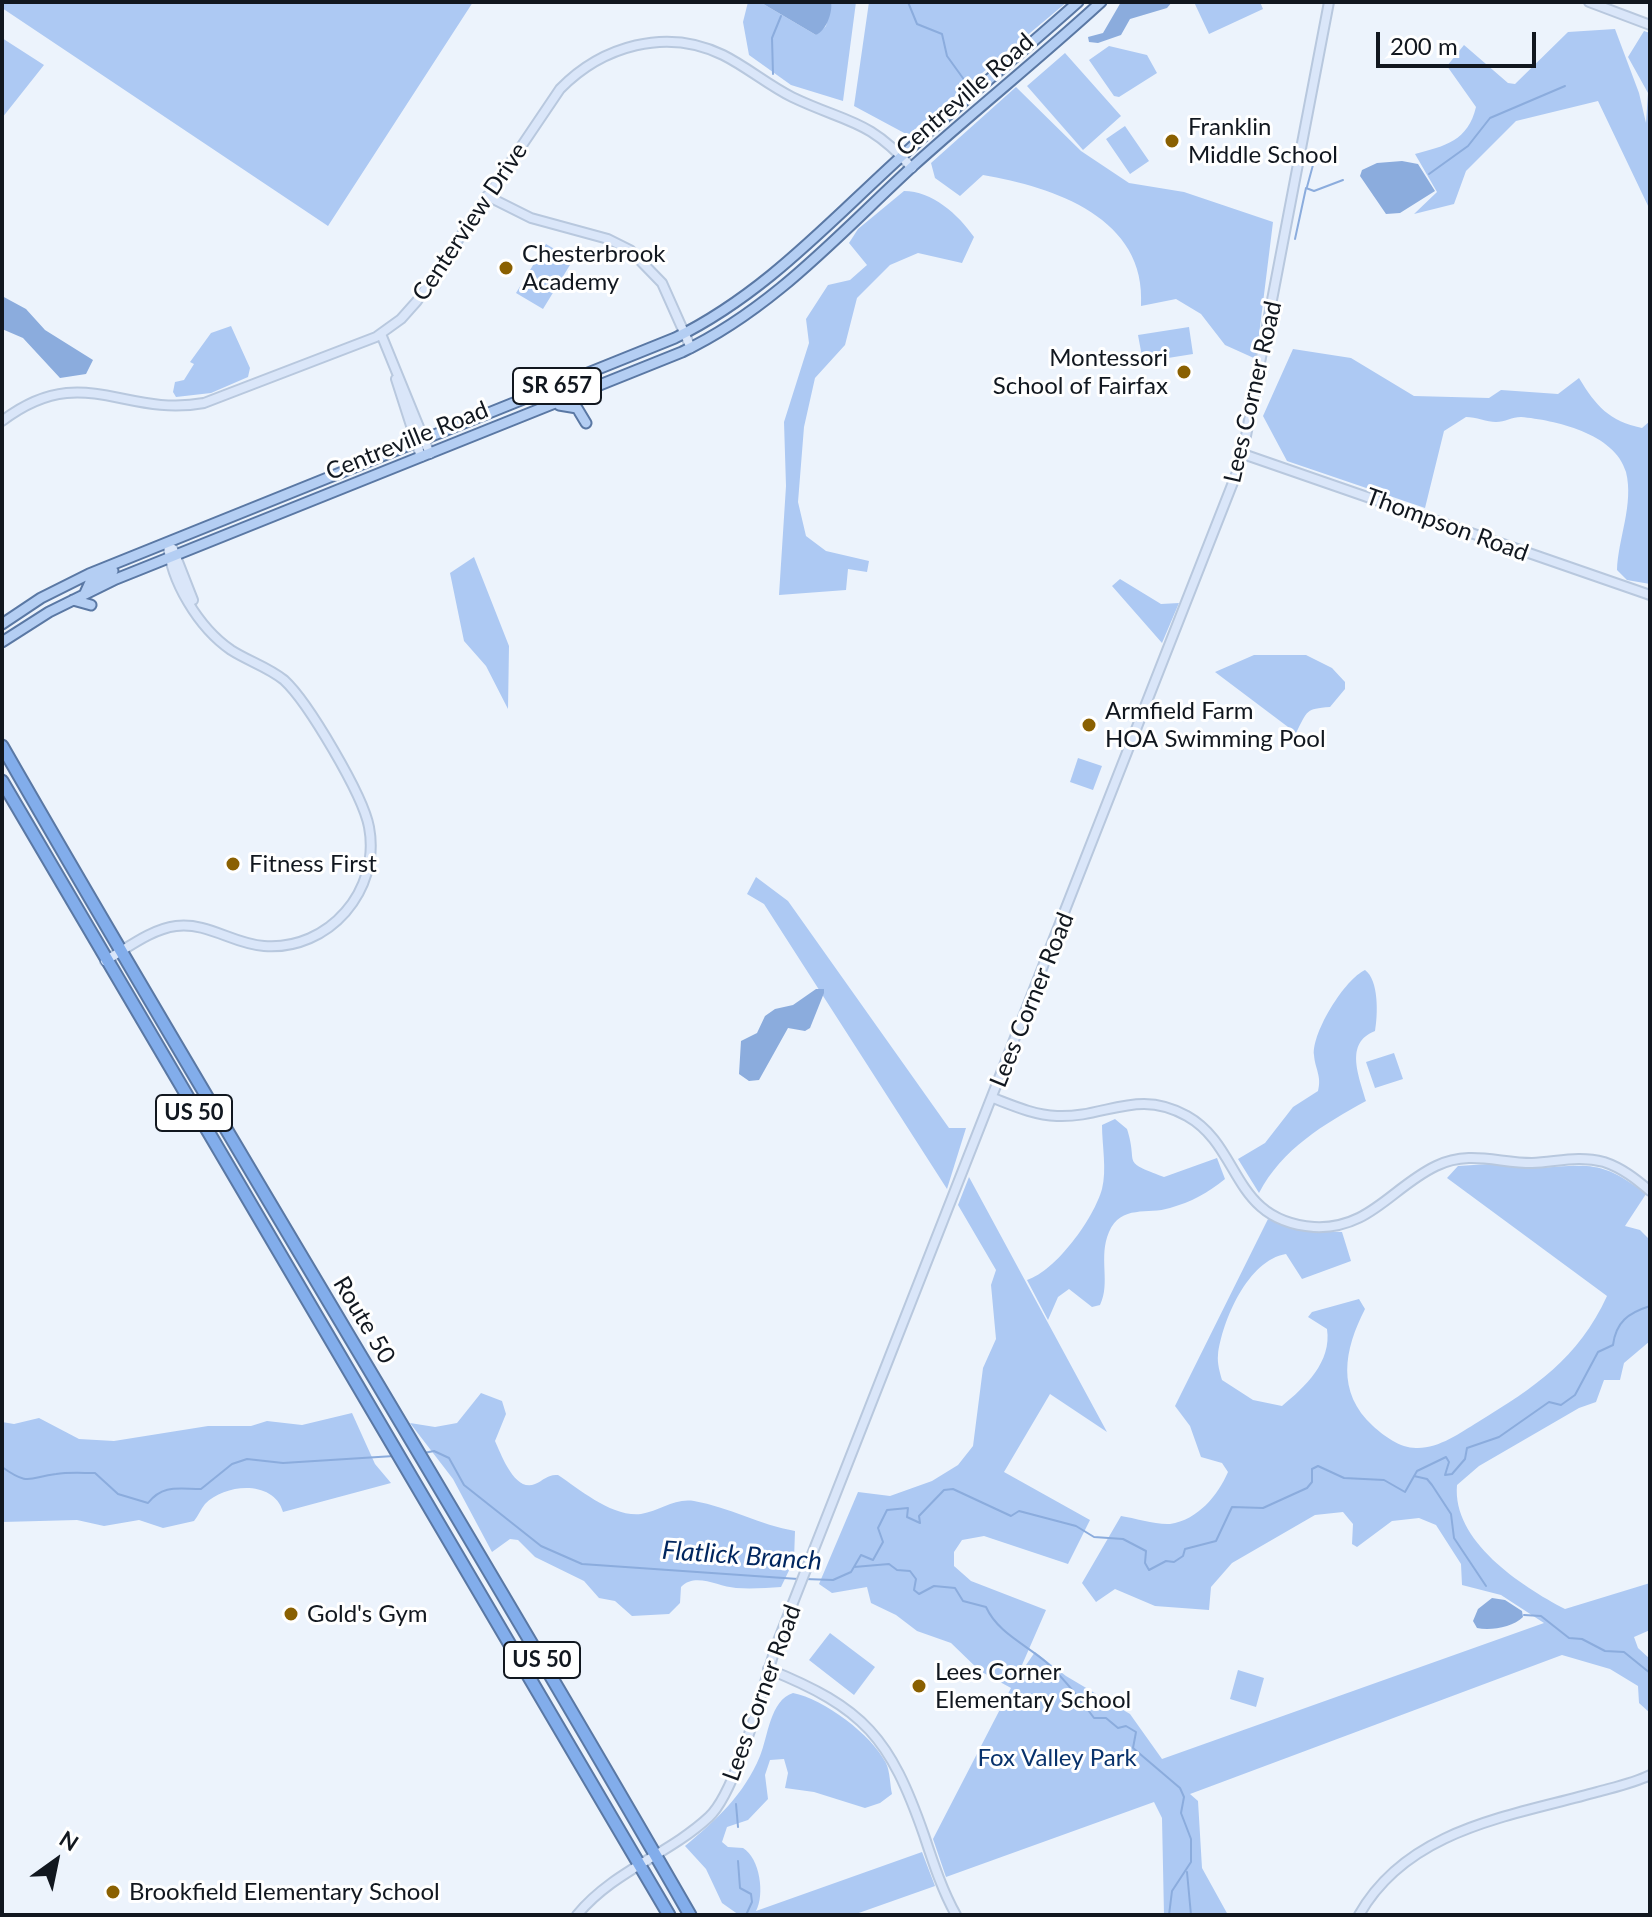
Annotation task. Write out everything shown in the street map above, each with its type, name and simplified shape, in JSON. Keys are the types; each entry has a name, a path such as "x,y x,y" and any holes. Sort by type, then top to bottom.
{"highway":[{"name":"Route 50","path":"2,746 120,953 690,1915"},
{"name":"Route 50","path":"2,781 105,961 669,1915"}],"main road":[{"name":"Centreville Road","path":"2,624 56,590 128,559 686,333 755,290 901,156 1078,2"},
{"name":"Centreville Road","path":"2,642 85,593 599,386 691,348 728,328 777,293 912,168 1101,2"},
{"path":"549,406 573,406 586,423 584,401 599,386"},
{"path":"85,593 90,582 118,569 128,559"},
{"path":"70,600 91,605"}],"street":[{"name":"Lees Corner Road","path":"577,1915 603,1887 711,1815 722,1801 768,1669 1243,454 1329,2"},
{"path":"1589,2 1650,25"},
{"name":"Centerview Drive","path":"2,421 32,401 65,391 174,405 204,403 381,334 417,301 554,96 579,69 616,49 646,43 695,46 724,56 781,91 857,121 912,168"},
{"path":"487,196 531,218 608,239 630,250 662,283 691,348"},
{"path":"381,334 426,455"},
{"name":"Thompson Road","path":"1243,454 1650,595"},
{"path":"105,961 175,926 204,928 259,946 299,943 320,933 346,912 360,892 368,867 370,840 365,814 302,701 275,674 223,644 196,612 168,543"},
{"path":"993,1098 1033,1113 1055,1116 1138,1103 1175,1111 1192,1119 1214,1139 1239,1184 1254,1201 1281,1218 1303,1225 1346,1224 1367,1216 1433,1167 1473,1157 1531,1163 1589,1159 1622,1170 1650,1191"},
{"path":"768,1669 838,1702 878,1737 902,1777 956,1915"},
{"path":"1359,1915 1398,1870 1465,1827 1577,1800 1650,1775"}],"green space":[{"path":"2,2 473,2 328,226 2,8"},
{"path":"748,2 760,2 816,35 826,26 831,2 856,2 843,101 791,85 749,55 743,22"},
{"path":"869,2 1067,2 908,135 854,106"},
{"path":"1194,2 1260,2 1263,9 1209,34"},
{"path":"1615,29 1639,93 1646,123 1648,93 1628,57 1644,31 1650,33 1650,210 1598,101 1516,121 1466,171 1454,204 1414,214 1437,192 1415,154 1445,145 1461,135 1476,107 1447,66 1464,45 1508,83 1515,84 1568,32"},
{"path":"2,38 44,65 2,118"},
{"path":"1109,46 1147,55 1157,73 1119,97 1114,96 1089,60"},
{"path":"1065,53 1121,116 1083,150 1027,86"},
{"path":"1016,87 1081,151 1129,183 1184,192 1273,222 1256,359 1225,345 1201,314 1176,299 1141,306 1139,276 1129,250 1112,229 1091,212 1066,199 1010,180 983,175 960,196 935,178 931,163"},
{"path":"1125,126 1149,161 1130,174 1106,139"},
{"path":"904,191 924,195 944,205 974,237 962,263 918,253 890,265 857,298 845,345 815,378 804,427 798,502 806,536 826,551 869,561 867,572 848,569 846,590 779,595 786,486 784,422 809,343 806,319 828,285 850,280 867,265 849,243 858,229"},
{"path":"546,244 573,260 543,309 516,293"},
{"path":"231,326 250,368 248,377 211,393 176,397 173,392 175,382 184,380 194,364 190,362 211,333"},
{"path":"1189,327 1193,354 1143,362 1138,335"},
{"path":"1293,349 1351,358 1414,396 1489,398 1501,390 1558,394 1579,378 1591,397 1612,416 1642,428 1650,421 1650,584 1627,580 1617,570 1628,496 1626,472 1620,459 1597,438 1566,425 1521,417 1496,422 1466,417 1444,431 1425,508 1287,461 1263,416"},
{"path":"474,557 509,646 508,709 486,666 464,641 450,573"},
{"path":"1120,579 1161,604 1179,603 1162,643 1112,586"},
{"path":"1254,655 1306,655 1332,668 1345,682 1345,689 1330,707 1308,712 1296,733 1215,672"},
{"path":"1078,758 1102,766 1093,790 1070,782"},
{"path":"756,877 788,901 949,1128 966,1128 947,1189 764,904 747,894"},
{"path":"1365,970 1373,982 1377,1007 1375,1031 1365,1036 1357,1052 1356,1061 1366,1101 1305,1139 1268,1177 1259,1193 1238,1159 1265,1143 1293,1107 1318,1091 1319,1077 1314,1055 1318,1033 1331,1007 1348,984"},
{"path":"1394,1053 1403,1079 1375,1088 1366,1062"},
{"path":"1115,1119 1127,1129 1133,1160 1141,1168 1164,1177 1217,1158 1225,1179 1185,1203 1120,1217 1106,1241 1100,1305 1092,1307 1069,1289 1058,1297 1048,1320 1027,1280 1038,1275 1061,1255 1091,1214 1103,1182 1102,1125"},
{"name":"Fox Valley Park","path":"1489,1164 1604,1169 1646,1194 1625,1226 1640,1230 1650,1240 1650,1341 1624,1363 1620,1380 1604,1380 1596,1402 1579,1408 1479,1466 1457,1485 1458,1505 1477,1543 1510,1574 1565,1609 1650,1583 1650,1630 1634,1637 1638,1648 1650,1659 1650,1713 1639,1703 1638,1686 1610,1669 1562,1655 1190,1794 1198,1801 1202,1868 1228,1915 1164,1915 1162,1818 1154,1802 946,1877 933,1839 1011,1688 980,1671 951,1643 917,1631 896,1615 871,1603 867,1587 832,1593 819,1584 858,1492 890,1496 932,1481 958,1465 973,1446 983,1368 996,1339 991,1285 996,1270 958,1205 969,1177 1107,1432 1050,1394 1004,1472 1090,1520 1068,1564 984,1536 962,1540 954,1552 954,1566 971,1581 1046,1610 1015,1681 1035,1652 1066,1676 1130,1714 1162,1759 1544,1623 1501,1595 1462,1585 1461,1564 1436,1525 1419,1518 1392,1521 1357,1547 1352,1544 1353,1524 1343,1512 1315,1515 1232,1563 1211,1587 1209,1610 1155,1606 1115,1589 1096,1602 1082,1583 1121,1516 1164,1524 1180,1522 1206,1505 1224,1481 1228,1472 1222,1463 1201,1457 1190,1426 1175,1406 1268,1219 1297,1230 1342,1232 1351,1261 1302,1279 1286,1254 1260,1268 1239,1294 1225,1326 1218,1358 1219,1368 1222,1380 1253,1400 1282,1406 1299,1391 1321,1363 1327,1341 1327,1329 1308,1317 1312,1312 1359,1299 1365,1309 1352,1340 1347,1370 1349,1385 1361,1413 1398,1444 1424,1448 1441,1443 1499,1409 1553,1370 1583,1337 1607,1296 1447,1178 1458,1166"},
{"path":"481,1393 502,1401 506,1414 495,1441 505,1463 521,1483 535,1484 558,1475 608,1507 630,1514 641,1514 680,1501 694,1501 795,1531 794,1560 781,1587 736,1588 693,1581 681,1587 680,1603 669,1614 632,1616 615,1601 599,1598 584,1581 535,1557 518,1540 510,1539 492,1552 453,1479 410,1423 435,1427 457,1423"},
{"path":"352,1413 375,1464 391,1483 283,1512 270,1494 248,1488 237,1489 214,1497 205,1504 194,1521 163,1528 139,1520 104,1526 77,1520 2,1522 2,1422 14,1424 39,1418 79,1439 114,1441 208,1426 251,1426 267,1421 302,1425"},
{"path":"830,1633 875,1667 854,1695 809,1660"},
{"path":"1238,1670 1264,1678 1256,1707 1230,1699"},
{"path":"793,1693 832,1710 870,1741 886,1763 892,1794 880,1803 865,1808 814,1792 785,1788 788,1773 784,1759 770,1760 765,1775 768,1799 748,1820 727,1827 722,1842 728,1847 743,1848 757,1868 760,1896 756,1911 922,1852 935,1886 853,1915 739,1915 722,1903 706,1869 685,1846 718,1816 746,1783 760,1756 779,1703"}],"shaded area":[{"path":"760,2 831,2 830,16 816,35"},
{"path":"1121,2 1172,2 1167,8 1130,19 1121,35 1098,43 1089,42 1088,37 1103,33"},
{"path":"1402,161 1418,164 1435,191 1400,213 1386,214 1360,176 1362,170 1377,163"},
{"path":"2,296 26,309 45,330 93,360 86,374 60,378 23,338 2,329"},
{"path":"816,989 824,989 824,993 810,1028 805,1031 788,1028 759,1080 749,1081 739,1074 741,1041 757,1033 765,1016 775,1009 793,1005"},
{"path":"1492,1598 1505,1600 1522,1611 1523,1617 1502,1627 1477,1628 1473,1621 1478,1609"}],"waterway":[{"path":"908,2 917,24 942,34 947,56 965,81"},
{"path":"773,74 772,38 781,16"},
{"path":"1429,174 1468,146 1490,118 1565,86"},
{"path":"1307,187 1316,154"},
{"path":"1295,239 1306,188 1314,191 1343,180"},
{"name":"Flatlick Branch","path":"805,1579 833,1580 851,1572 861,1555 873,1560 883,1542 878,1528 887,1510 908,1508 907,1517 920,1523 919,1516 944,1490 953,1489 1011,1516 1019,1511 1076,1526 1094,1537 1123,1539 1146,1551 1145,1563 1149,1570 1166,1561 1174,1562 1183,1556 1185,1549 1216,1541 1232,1507 1263,1508 1307,1488 1312,1482 1312,1469 1318,1466 1344,1478 1384,1480 1405,1492 1417,1471 1446,1457 1449,1462 1445,1475 1452,1474 1465,1459 1467,1448 1499,1437 1549,1402 1561,1405 1575,1395 1598,1352 1613,1345 1620,1324 1629,1315 1650,1306"},
{"name":"Flatlick Branch","path":"424,1453 434,1451 449,1458 464,1485 541,1546 582,1564 798,1579"},
{"name":"Flatlick Branch","path":"2,1467 24,1479 61,1473 95,1473 118,1494 148,1503 166,1490 201,1489 232,1464 247,1459 283,1463 394,1456"},
{"path":"1414,1476 1427,1479 1451,1514 1454,1538 1486,1586"},
{"path":"854,1567 889,1564 897,1570 910,1571 916,1579 914,1590 919,1594 934,1586 955,1588 963,1601 986,1607 997,1624 1053,1668 1094,1718 1106,1718 1118,1728 1126,1726 1136,1732 1133,1748 1180,1788 1184,1797 1181,1813 1191,1839 1191,1862 1172,1891 1169,1915"},
{"path":"1524,1615 1541,1616 1569,1638 1582,1639 1605,1651 1624,1652 1650,1673"},
{"path":"736,1804 738,1827"},
{"path":"738,1861 740,1888 751,1894 752,1902 746,1915"},
{"path":"1187,1872 1191,1915"}],"place":[{"name":"Franklin Middle School","path":"1172,141"},
{"name":"Chesterbrook Academy","path":"506,268"},
{"name":"Montessori School of Fairfax","path":"1184,372"},
{"name":"Armfield Farm HOA Swimming Pool","path":"1089,725"},
{"name":"Fitness First","path":"233,864"},
{"name":"Gold's Gym","path":"291,1614"},
{"name":"Lees Corner Elementary School","path":"919,1686"},
{"name":"Brookfield Elementary School","path":"113,1892"}]}
